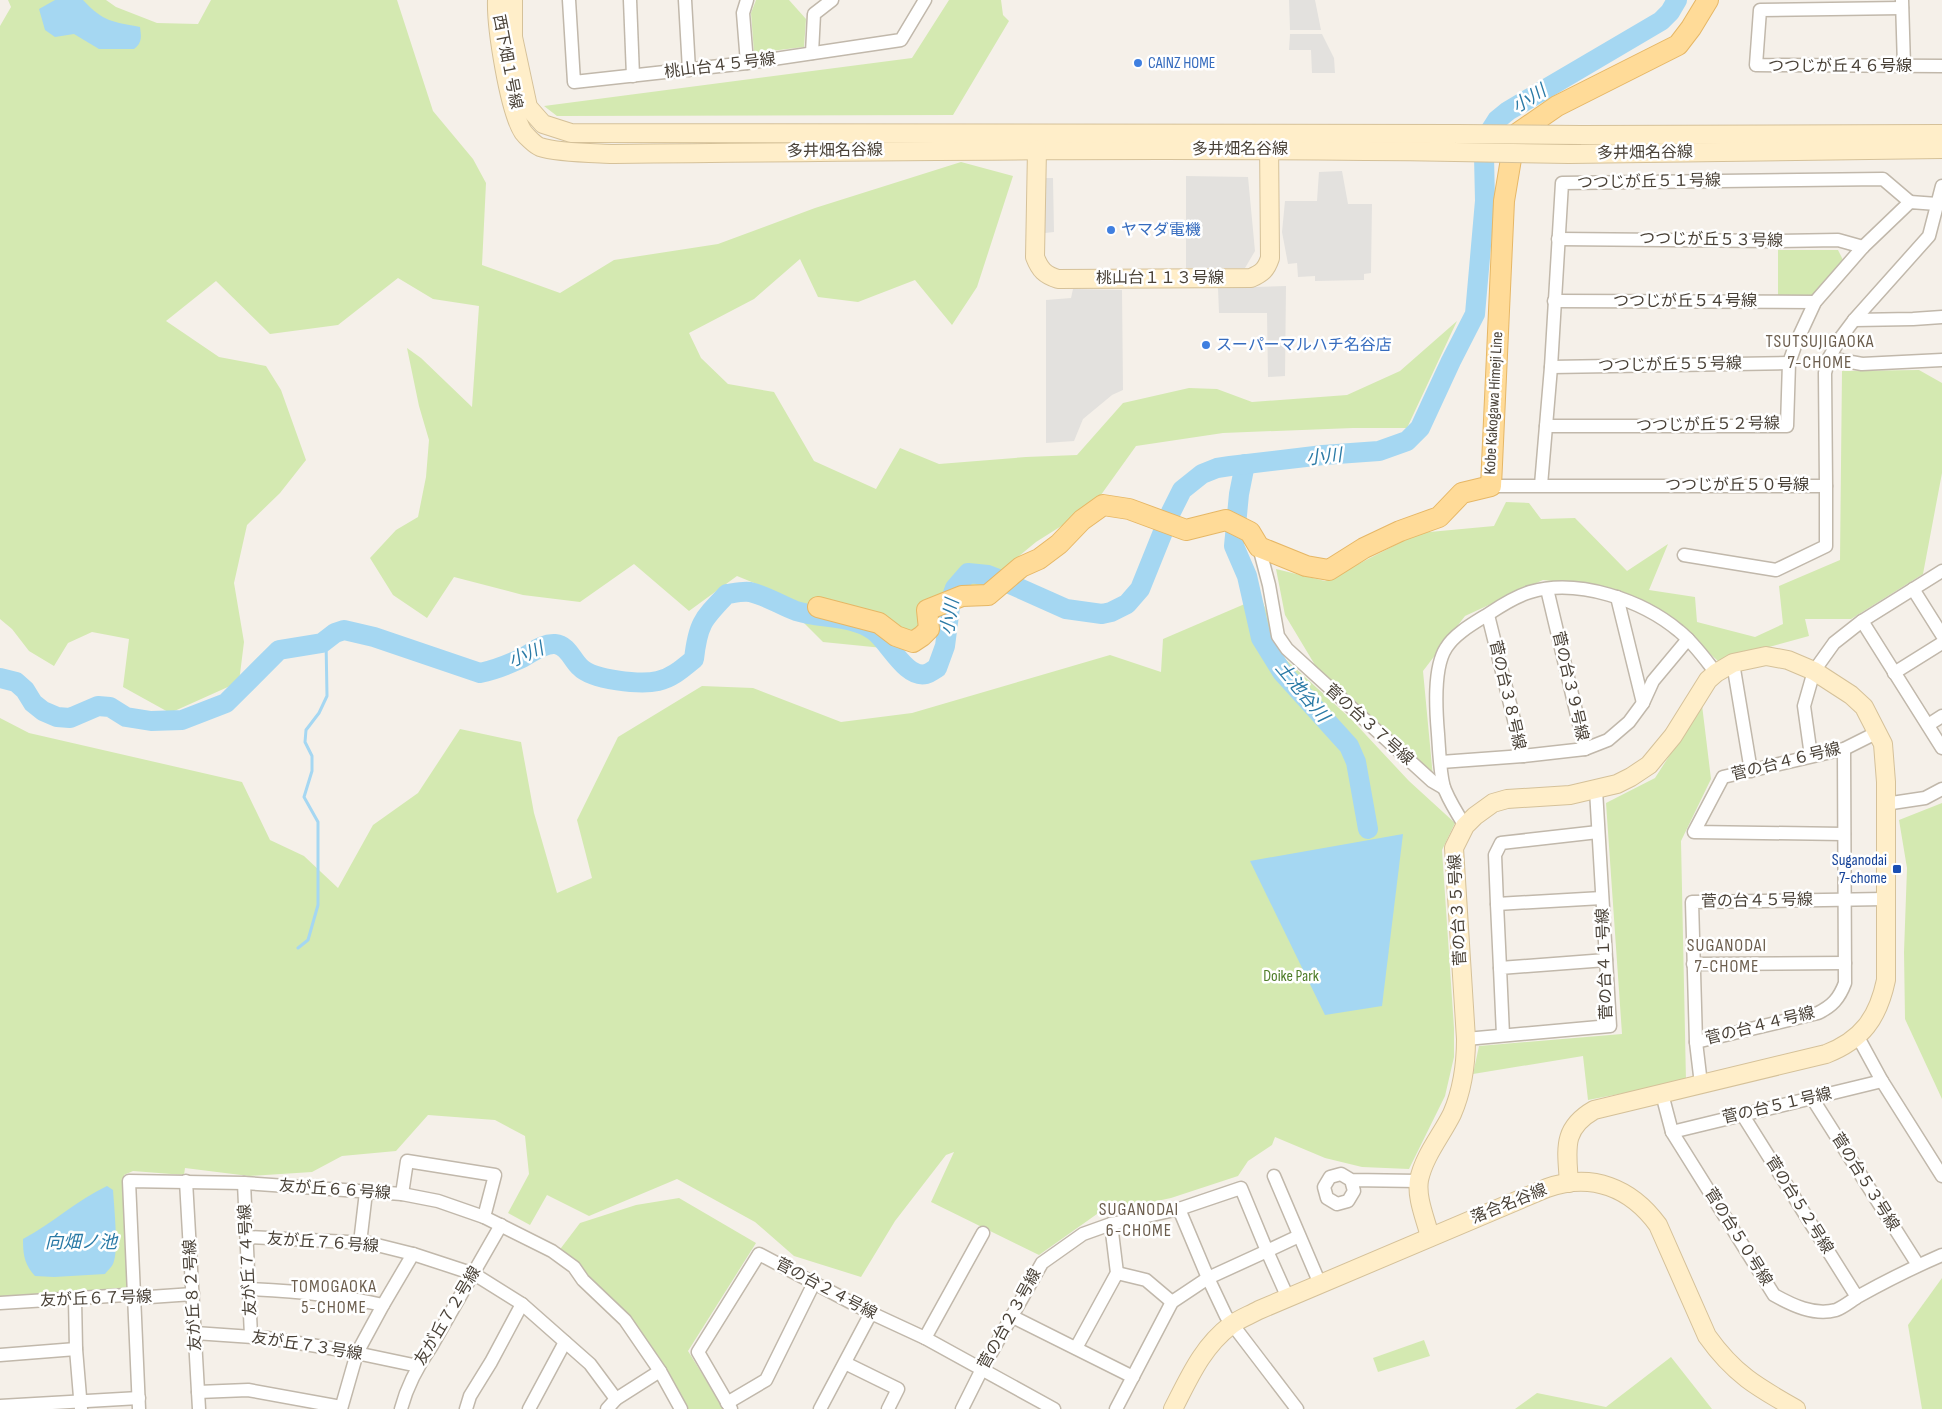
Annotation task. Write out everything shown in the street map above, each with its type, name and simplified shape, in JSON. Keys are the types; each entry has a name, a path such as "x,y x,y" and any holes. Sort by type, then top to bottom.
{"main road":[{"name":"Kobe Kakogawa Himeji Line","path":"818,607 879,623 896,636 913,642 929,629 927,610 962,596 988,595 1021,567 1038,559 1059,544 1082,520 1103,505 1129,509 1186,530 1226,520 1250,532 1259,547 1306,566 1329,570 1364,548 1438,517 1462,493 1491,486 1504,201 1515,136 1556,106 1678,45 1708,0"}],"street":[{"name":"西下畑１号線","path":"497,0 500,37 513,106 524,132 539,147"},
{"name":"西下畑１号線","path":"513,0 513,36 528,107 544,124 571,133"},
{"name":"桃山台４５号線","path":"569,0 574,82 747,63 901,40 925,0"},
{"path":"630,0 633,76"},
{"path":"685,0 689,70"},
{"path":"747,0 742,13 747,63"},
{"path":"812,53 814,14 832,0"},
{"path":"1902,4 1904,66"},
{"name":"つつじが丘４６号線","path":"1902,4 1760,10 1756,66 1942,66"},
{"name":"多井畑名谷線","path":"571,133 1036,133 1269,142 1455,152 1569,154 1942,149"},
{"name":"多井畑名谷線","path":"539,147 574,152 613,154 1037,149 1456,134 1942,134"},
{"name":"桃山台１１３号線","path":"1037,149 1035,257 1039,269 1047,276 1058,279 1251,278 1262,274 1270,258 1269,142"},
{"name":"つつじが丘５１号線","path":"1541,485 1551,367 1562,183 1883,179 1910,202"},
{"name":"つつじが丘５０号線","path":"1491,486 1826,486 1825,373 1829,358 1839,340 1854,320 1930,236 1942,186"},
{"path":"1910,202 1937,204"},
{"name":"つつじが丘５２号線","path":"1546,426 1787,426 1789,363 1815,302 1863,247 1910,202"},
{"name":"つつじが丘５３号線","path":"1558,239 1838,240 1863,247"},
{"name":"つつじが丘５４号線","path":"1554,302 1815,302"},
{"path":"1854,320 1942,317"},
{"path":"1829,358 1862,364 1942,360"},
{"name":"つつじが丘５５号線","path":"1551,367 1789,363"},
{"path":"1684,554 1776,570 1826,546 1826,486"},
{"name":"菅の台３７号線","path":"1259,547 1269,585 1278,636 1287,650 1432,782 1444,788"},
{"path":"1812,756 1804,706 1814,671 1834,643 1862,621 1942,571"},
{"path":"1465,826 1444,788 1437,722 1438,669 1446,648 1458,634 1488,615 1530,592 1547,589 1580,590 1617,597 1661,616 1688,639 1716,673"},
{"name":"菅の台３９号線","path":"1547,589 1585,749 1608,740 1629,722 1643,704 1653,681 1688,639"},
{"path":"1913,589 1942,635"},
{"path":"1617,597 1643,704"},
{"name":"菅の台３８号線","path":"1441,762 1523,756 1488,615"},
{"path":"1862,621 1942,748"},
{"path":"1894,673 1942,643"},
{"name":"菅の台３５号線","path":"1430,1237 1419,1195 1419,1181 1425,1162 1452,1114 1462,1083 1465,1062 1466,1038 1454,848 1465,826 1474,816 1487,807 1507,799 1570,795 1596,790 1617,784 1649,765 1673,736 1708,680 1733,663 1766,656 1788,660 1814,671 1850,695 1864,707 1883,744 1885,760 1884,987 1875,1014 1858,1037 1842,1048 1826,1054 1594,1110 1581,1118 1570,1133 1567,1141 1568,1183"},
{"path":"1733,663 1751,771"},
{"path":"1928,725 1942,716"},
{"name":"菅の台４６号線","path":"1844,834 1694,832 1720,780 1723,778 1844,749 1878,732"},
{"path":"1523,756 1585,749"},
{"name":"菅の台４４号線","path":"1696,1042 1818,1013 1830,1007 1840,997 1845,983 1844,749"},
{"path":"1885,804 1925,798 1942,789"},
{"name":"菅の台４１号線","path":"1466,1038 1610,1026 1596,790"},
{"path":"1503,1035 1495,855 1501,843 1598,832"},
{"path":"1497,904 1602,898"},
{"name":"菅の台４５号線","path":"1701,1084 1696,1042 1692,902 1885,899"},
{"path":"1500,968 1606,960"},
{"path":"1694,964 1845,963"},
{"path":"1858,1037 1882,1081 1942,1176"},
{"name":"菅の台５１号線","path":"1672,1132 1882,1081"},
{"name":"菅の台５０号線","path":"1662,1094 1672,1132 1774,1295 1795,1307 1817,1311 1836,1310 1918,1265 1942,1255"},
{"name":"菅の台５３号線","path":"1812,1098 1918,1265"},
{"name":"菅の台５２号線","path":"1742,1114 1857,1297"},
{"path":"402,1194 407,1160 495,1175 484,1217"},
{"path":"1274,1176 1320,1284"},
{"name":"友が丘６６号線","path":"139,1403 129,1180 244,1183 402,1194 438,1201 484,1217 552,1252 574,1267 583,1280 625,1320 660,1371 681,1409"},
{"path":"1351,1180 1419,1181"},
{"name":"友が丘８２号線","path":"186,1181 199,1409"},
{"name":"落合名谷線","path":"1173,1409 1198,1360 1215,1338 1232,1324 1320,1284 1547,1188 1568,1183 1593,1182 1615,1188 1638,1202 1648,1211 1658,1225 1707,1336 1718,1352 1736,1372 1752,1384 1796,1409"},
{"name":"友が丘７４号線","path":"244,1183 251,1336"},
{"name":"菅の台２３号線","path":"962,1409 982,1369 1042,1263 1083,1234 1111,1224 1179,1209 1241,1188 1267,1251"},
{"path":"360,1243 366,1192"},
{"path":"1179,1209 1226,1316 1297,1409"},
{"path":"1076,1348 1117,1273 1111,1224"},
{"name":"友が丘７２号線","path":"401,1409 406,1392 418,1366 474,1274 501,1225"},
{"path":"925,1338 983,1233"},
{"path":"1116,1409 1172,1302 1208,1278 1298,1236"},
{"name":"友が丘７６号線","path":"247,1237 369,1243 413,1254 474,1274 522,1304 590,1364 616,1399"},
{"path":"1267,1251 1288,1298"},
{"path":"198,1392 248,1390 341,1408 357,1353 413,1254"},
{"name":"菅の台２４号線","path":"729,1406 698,1352 760,1254 872,1313 925,1338 1046,1407"},
{"path":"1117,1273 1146,1280 1172,1302"},
{"path":"729,1406 766,1380 814,1283"},
{"path":"250,1290 304,1292 357,1299 383,1305"},
{"name":"友が丘６７号線","path":"0,1303 75,1298 126,1296 134,1298 193,1294"},
{"path":"75,1298 76,1349 81,1405"},
{"path":"466,1409 470,1396 491,1362 522,1304"},
{"path":"820,1409 872,1313"},
{"path":"1012,1316 1133,1377"},
{"name":"友が丘７３号線","path":"195,1333 251,1336 357,1353 418,1366"},
{"path":"529,1409 565,1342"},
{"path":"0,1355 76,1349"},
{"path":"845,1362 898,1388 888,1409"},
{"path":"607,1409 616,1399 660,1371"},
{"path":"0,1406 139,1403"}],"green space":[{"path":"8,0 106,0 116,7 157,23 198,24 211,0 397,0 433,111 473,159 486,183 482,265 560,293 614,260 718,244 815,208 961,162 1013,176 977,287 952,325 915,280 858,302 818,297 800,259 754,299 689,333 701,358 728,384 774,392 814,461 876,489 900,448 939,464 1077,455 1123,403 1189,388 1217,389 1252,402 1347,395 1400,371 1457,321 1407,428 1223,433 1136,446 1093,506 1036,542 958,606 913,651 823,642 771,590 737,576 689,611 634,564 580,602 523,595 454,577 427,618 393,595 370,558 396,530 418,517 426,477 429,440 419,406 407,348 421,358 472,407 479,306 433,299 398,278 338,325 270,334 216,281 166,321 219,357 266,366 281,390 306,460 280,493 247,525 234,583 244,642 239,682 170,713 123,687 129,639 92,632 68,643 54,666 29,651 12,629 0,619 0,26 11,7"},
{"path":"756,0 789,0 806,19 804,47 754,53 751,13"},
{"path":"949,0 1001,0 1003,15 1009,21 953,115 557,116 544,106 912,58"},
{"path":"1778,250 1838,250 1844,262 1812,296 1778,295"},
{"path":"1919,370 1942,383 1942,473 1923,574 1851,619 1805,619 1809,636 1718,661 1666,614 1598,586 1543,580 1465,616 1423,671 1433,777 1315,665 1285,615 1276,569 1325,581 1419,533 1494,526 1506,502 1529,503 1541,519 1575,518 1627,571 1668,544 1649,590 1695,597 1697,622 1755,637 1783,624 1779,586 1840,560 1842,371"},
{"name":"Doike Park","path":"1261,597 1283,657 1351,719 1409,781 1455,823 1442,850 1454,1028 1454,1057 1445,1096 1409,1169 1362,1167 1325,1158 1275,1137 1272,1145 1248,1161 1238,1176 1171,1198 1097,1214 1039,1255 931,1202 954,1152 946,1155 895,1221 861,1277 794,1256 755,1222 677,1179 589,1216 547,1195 530,1225 508,1213 529,1174 525,1136 495,1120 428,1115 396,1151 342,1156 312,1172 249,1176 185,1168 184,1175 133,1171 124,1175 130,1284 124,1290 0,1297 0,718 29,733 242,782 270,840 304,856 338,888 373,825 418,793 460,729 521,742 534,813 557,893 592,878 577,820 618,737 702,686 753,688 841,722 912,713 1110,655 1161,672 1163,639"},
{"path":"1702,705 1711,779 1681,841 1686,1081 1588,1100 1583,1056 1473,1074 1479,1046 1622,1034 1606,803 1655,778"},
{"path":"1942,803 1942,1099 1905,1019 1904,952 1907,868 1899,820"},
{"path":"679,1198 756,1243 688,1351 724,1409 688,1409 658,1359 558,1252 580,1223 636,1205"},
{"path":"1942,1278 1942,1409 1922,1409 1908,1325"},
{"path":"1424,1340 1430,1356 1378,1372 1373,1358"},
{"path":"1671,1357 1712,1409 1515,1409 1537,1393 1606,1407"}],"shaded area":[{"path":"1289,0 1315,0 1321,30 1290,30"},
{"path":"1290,34 1322,34 1334,58 1335,73 1312,73 1311,50 1289,50"},
{"path":"1342,171 1348,204 1372,204 1371,273 1364,274 1364,280 1315,281 1315,276 1298,277 1297,263 1288,264 1282,232 1285,201 1317,201 1319,172"},
{"path":"1186,176 1248,177 1255,251 1245,268 1186,268"},
{"path":"1044,178 1053,178 1054,232 1045,233"},
{"path":"1286,286 1285,376 1268,377 1267,313 1219,313 1218,288"},
{"path":"1073,289 1122,290 1123,390 1112,395 1083,419 1074,441 1046,443 1046,300 1071,298"}],"water":[{"path":"55,0 83,0 97,13 109,20 140,27 141,39 139,44 134,49 99,49 74,34 55,37 45,30 39,9"},
{"path":"1403,834 1382,1006 1325,1015 1250,861"},
{"name":"向畑ノ池","path":"107,1186 113,1190 116,1228 115,1258 111,1267 105,1274 54,1277 35,1276 25,1259 23,1239 85,1198"}],"waterway":[{"name":"小川","path":"0,678 16,682 25,690 33,703 43,711 57,717 70,718 98,706 110,707 126,717 151,721 182,720 226,703 279,650 322,643 335,633 344,630 374,637 480,673 520,659 546,645 555,644 567,650 580,667 595,675 629,682 650,682 668,678 694,659 697,637 703,622 727,594 750,592 806,614 856,622 874,631 898,659 912,671 919,674 927,674 937,668 945,646 951,599 955,588 968,573 988,575 1066,609 1102,614 1111,612 1127,604 1140,589 1171,512 1182,490 1202,474 1217,468 1230,466 1323,455 1379,451 1407,441 1420,428 1475,314 1485,201 1484,156 1490,131 1497,120 1508,111 1661,21 1670,12 1677,0"},
{"name":"土池谷川","path":"1245,464 1239,494 1234,546 1247,576 1261,638 1282,672 1349,746 1356,762 1368,829"},
{"path":"298,948 308,940 318,905 318,822 304,797 312,771 312,756 305,742 306,730 319,713 327,696 326,640"}],"place":[{"name":"CAINZ HOME","path":"1138,63"},
{"name":"ヤマダ電機","path":"1111,230"},
{"name":"スーパーマルハチ名谷店","path":"1206,345"},
{"name":"Suganodai 7-chome","path":"1897,869"}],"district":[{"name":"TSUTSUJIGAOKA 7-CHOME","path":"1820,351"},
{"name":"SUGANODAI 7-CHOME","path":"1727,955"},
{"name":"SUGANODAI 6-CHOME","path":"1139,1219"},
{"name":"TOMOGAOKA 5-CHOME","path":"334,1296"}]}
